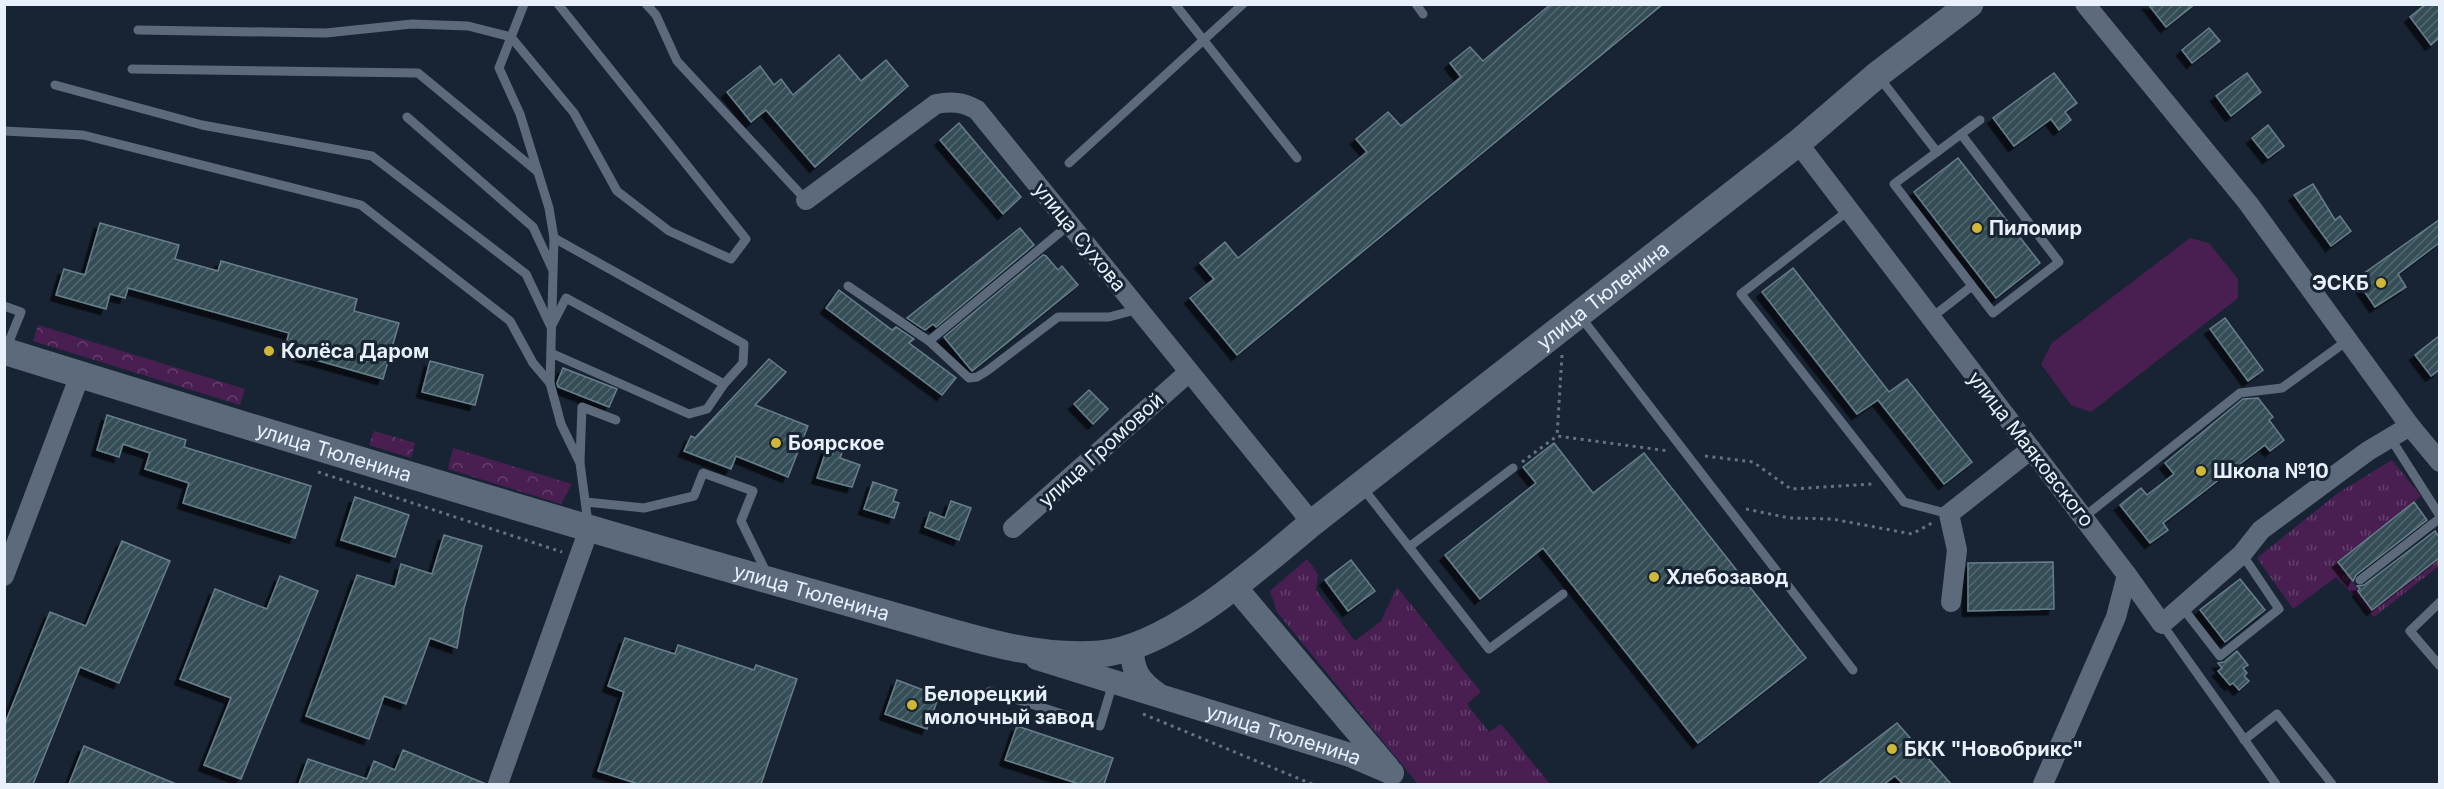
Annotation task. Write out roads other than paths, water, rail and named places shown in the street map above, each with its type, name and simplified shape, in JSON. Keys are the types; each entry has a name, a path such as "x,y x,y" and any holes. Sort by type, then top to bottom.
{"main road":[{"name":"улица Тюленина","path":"5,351 80,375 587,516 770,580 1001,646 1073,654 1101,654 1132,647 1209,606 1235,587 1312,523 1798,143 1877,75 1970,4"}],"street":[{"path":"2085,4 2248,203 2410,426 2439,462"},
{"name":"улица Сухова","path":"806,200 936,105 950,101 964,103 978,110 1312,523"},
{"name":"улица Маяковского","path":"1798,143 2084,517 2162,624"},
{"name":"улица Громовой","path":"1013,528 1189,372"},
{"path":"4,576 80,375"},
{"path":"2162,624 2242,554 2261,530 2368,451 2410,426"},
{"path":"1951,602 1957,550 1949,514 2031,449"},
{"path":"498,784 587,516"},
{"path":"2043,784 2116,617 2127,575"},
{"name":"улица Тюленина","path":"1235,587 1396,779"},
{"name":"улица Тюленина","path":"1001,646 1165,700 1350,755 1396,779"},
{"path":"1132,647 1134,671 1144,684 1165,700"}],"lane":[{"path":"524,4 499,68 520,114 549,208 554,238 550,383 561,424 580,463"},
{"path":"138,30 326,33 412,24 468,26 511,37 574,113 617,191 669,231 731,259 746,239 558,4"},
{"path":"646,4 656,15 677,61 806,200"},
{"path":"1175,4 1297,158"},
{"path":"1069,163 1205,42 1243,4"},
{"path":"1416,4 1423,14"},
{"path":"132,69 418,73 538,172"},
{"path":"1877,75 1937,152"},
{"path":"55,85 202,125 372,156 526,274 551,327"},
{"path":"407,117 533,227 553,271"},
{"path":"1961,134 2059,262 1993,313 1894,184 1961,134 1980,120"},
{"path":"4,131 83,135 361,205 510,321 533,363 550,383"},
{"path":"1849,210 1742,294 1904,502 1949,514"},
{"path":"929,341 1070,224"},
{"path":"550,353 689,414 706,409 743,363 744,344 554,238"},
{"path":"848,286 929,341 969,378 977,377 1058,317 1108,317 1138,309"},
{"path":"1931,318 1972,286"},
{"path":"551,327 566,298 724,384"},
{"path":"4,306 21,312 5,351"},
{"path":"1579,314 1853,670"},
{"path":"2084,517 2240,393 2282,388 2348,340"},
{"path":"616,420 582,407 580,463 587,516 644,508 694,496 703,473 753,491 741,521 770,580"},
{"path":"2360,580 2439,517 2391,439"},
{"path":"1409,547 1513,468"},
{"path":"1361,485 1489,649 1563,594"},
{"path":"2182,607 2220,656 2279,609 2242,554"},
{"path":"2439,602 2410,631 2439,666"},
{"path":"2162,624 2276,784"},
{"path":"990,691 1100,726 1113,683"},
{"path":"2244,740 2277,714 2332,784"}],"place":[{"name":"Пиломир","path":"1977,228"},
{"name":"ЭСКБ","path":"2381,283"},
{"name":"Колёса Даром","path":"269,351"},
{"name":"Боярское","path":"776,443"},
{"name":"Школа №10","path":"2201,471"},
{"name":"Хлебозавод","path":"1654,577"},
{"name":"Белорецкий молочный завод","path":"912,705"},
{"name":"БКК \"Новобрикс\"","path":"1892,749"}]}
